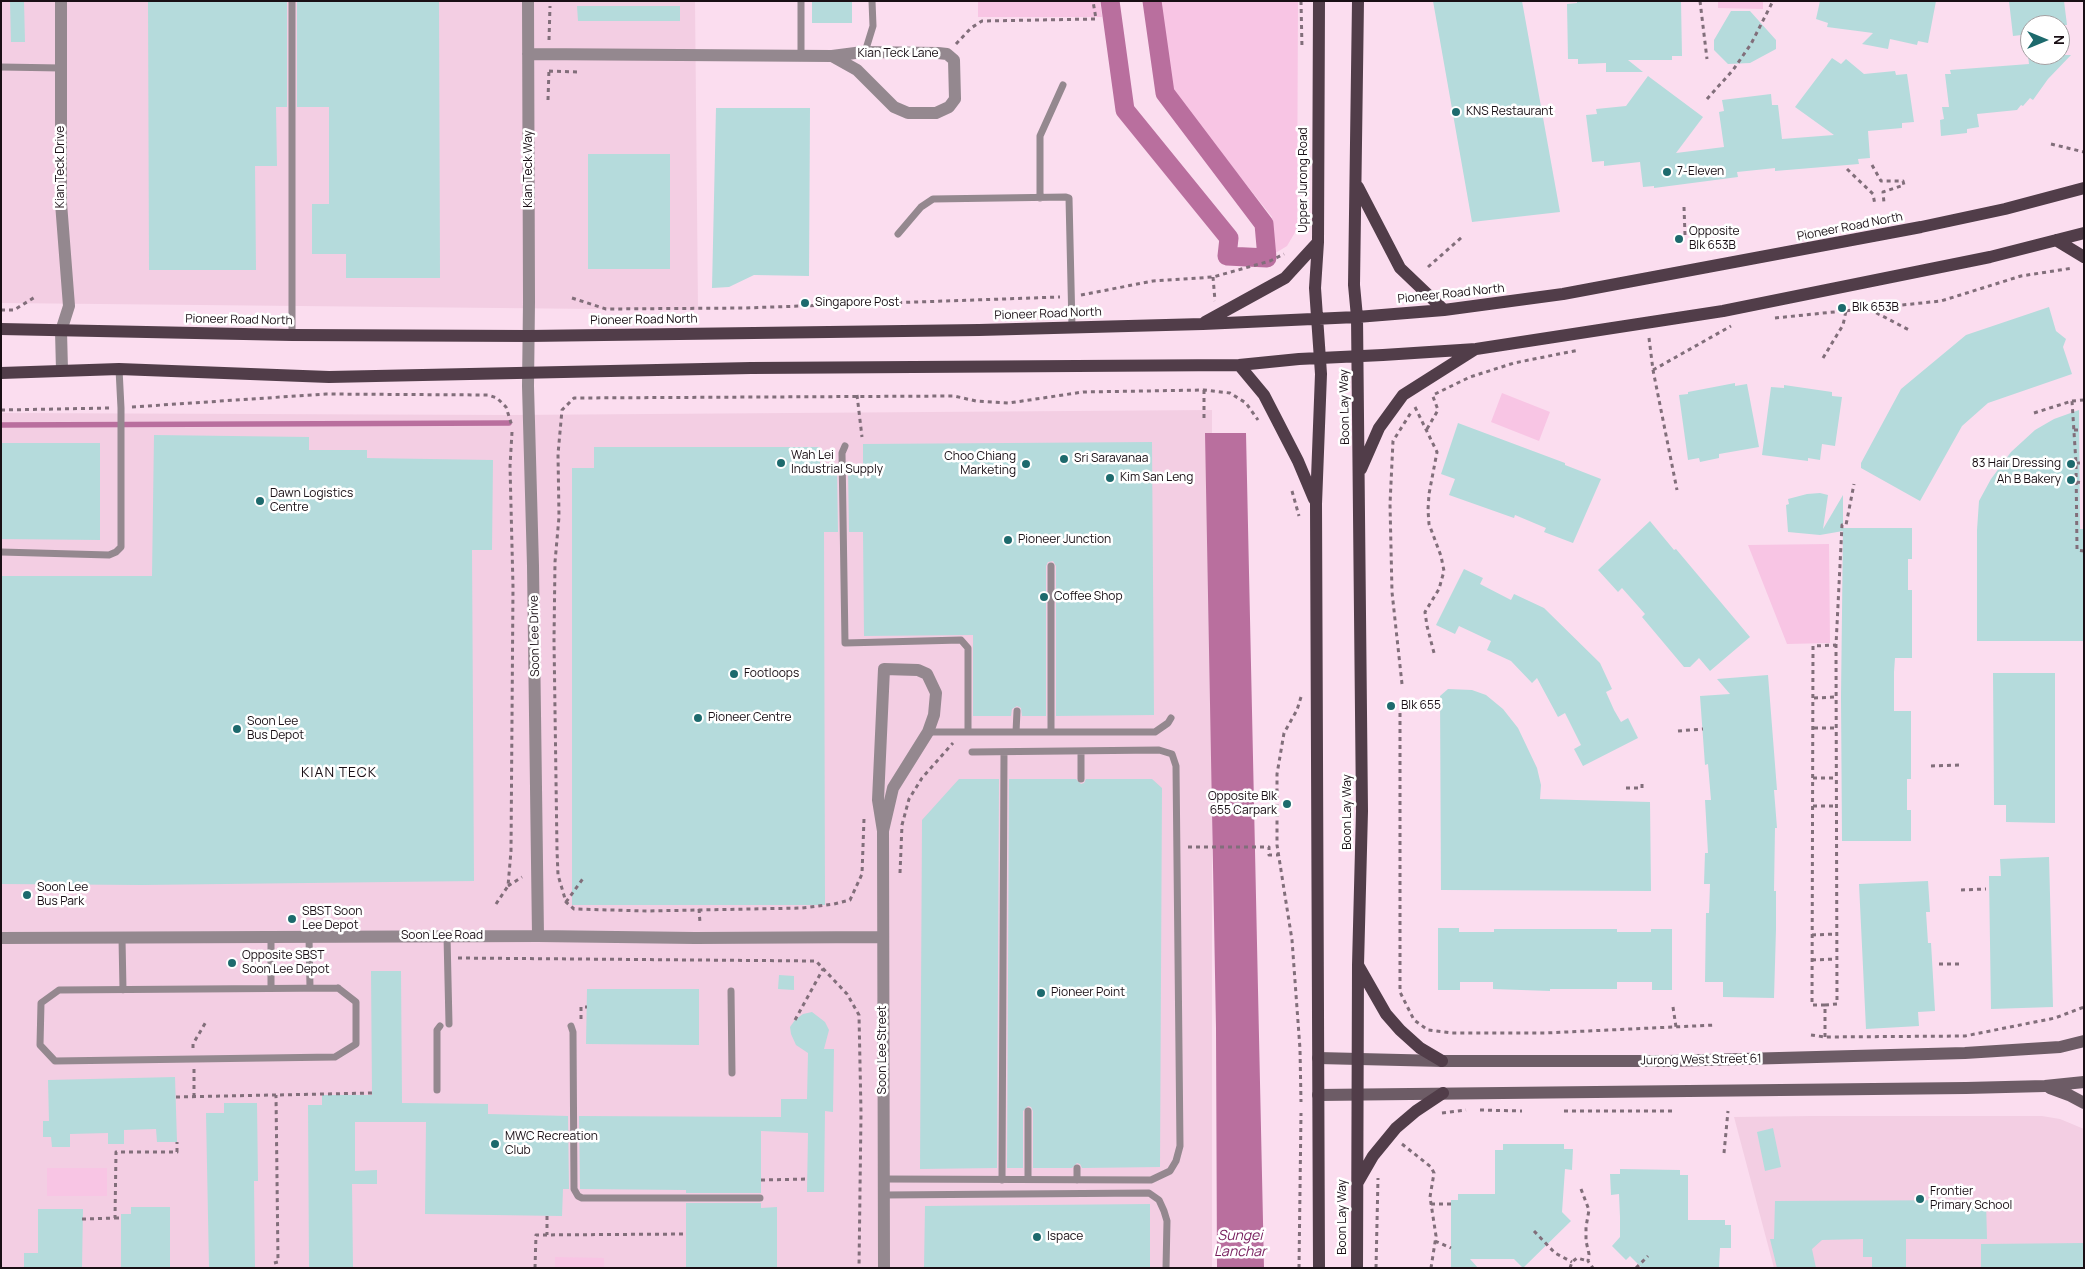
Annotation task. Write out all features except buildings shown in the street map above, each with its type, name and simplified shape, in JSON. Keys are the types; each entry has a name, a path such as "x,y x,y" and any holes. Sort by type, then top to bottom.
{"main road":[{"name":"Upper Jurong Road","path":"1318,1 1318,242 1315,288 1319,358"},
{"path":"1358,1 1357,184 1354,286 1358,316 1358,356"},
{"path":"1357,184 1400,268 1444,310"},
{"name":"Pioneer Road North","path":"1,330 292,335 529,336 979,330 1203,324 1358,316 1444,310 1563,294 1902,231 2005,209 2084,188"},
{"path":"1,373 119,369 329,377 751,368 1239,365 1319,358 1476,349 1780,300 1990,257 2084,233"},
{"path":"2056,240 2084,257"},
{"path":"1203,324 1285,278 1318,242"},
{"path":"1359,473 1379,428 1402,395 1476,349"},
{"name":"Boon Lay Way","path":"1357,1268 1358,965 1362,811 1358,356"},
{"name":"Boon Lay Way","path":"1318,1268 1316,504 1321,374 1319,358"},
{"path":"1239,365 1264,395 1298,461 1316,504"},
{"path":"1358,965 1386,1014 1420,1048 1442,1061"},
{"path":"1357,1184 1373,1156 1396,1128 1416,1111 1443,1093"}],"street":[{"name":"Kian Teck Drive","path":"60,331 69,306 60,203 61,1"},
{"name":"Kian Teck Way","path":"528,1 529,336"},
{"name":"Kian Teck Lane","path":"528,54 801,56 832,56 865,52 947,54 954,60 955,99 949,107 936,113 908,113 894,107 857,70 832,56"},
{"path":"60,331 62,370"},
{"name":"Soon Lee Drive","path":"529,336 528,373 534,585 538,936"},
{"name":"Soon Lee Street","path":"883,831 893,788 928,732 934,715 936,694 932,680 927,674 918,670 884,669 878,800 883,831 884,1268"},
{"name":"Soon Lee Road","path":"1,938 883,937"},
{"name":"Jurong West Street 61","path":"1318,1058 1442,1061 1668,1061 1965,1053 2060,1047 2084,1042"},
{"path":"1318,1095 1812,1090 2045,1086 2084,1082"},
{"path":"2045,1086 2084,1103"}],"lane":[{"path":"292,1 292,335"},
{"path":"801,1 801,56"},
{"path":"865,52 872,26 872,1"},
{"path":"1,67 61,68"},
{"path":"1040,198 1040,136 1062,85"},
{"path":"898,234 921,207 933,199 1066,197 1070,201 1070,296 1072,327"},
{"path":"1,552 109,555 121,547 121,412 119,369"},
{"path":"845,446 842,453 845,643 962,640 968,648 968,732"},
{"path":"1051,566 1051,732"},
{"path":"1016,711 1016,732"},
{"path":"928,732 1155,732 1168,723 1171,718"},
{"path":"884,1179 1152,1180 1170,1171 1176,1162 1180,1146 1176,766 1172,754 1159,750 972,752"},
{"path":"1081,751 1081,779"},
{"path":"1002,1180 1004,752"},
{"path":"448,936 449,1024"},
{"path":"271,937 271,988"},
{"path":"309,937 310,988"},
{"path":"122,938 123,990"},
{"path":"271,988 338,988 356,1002 356,1044 335,1057 55,1061 40,1045 41,1003 59,990 271,988"},
{"path":"731,991 732,1073"},
{"path":"437,1090 437,1030 440,1026"},
{"path":"571,1026 573,1032 574,1190 578,1196 582,1198 760,1198"},
{"path":"1028,1111 1028,1179"},
{"path":"1077,1168 1077,1180"},
{"path":"884,1195 1149,1193 1159,1200 1167,1221 1166,1268"}],"path":[{"path":"947,54 971,28 982,21 1096,19 1093,1"},
{"path":"1301,1 1302,49"},
{"path":"1700,1 1707,59"},
{"path":"1707,99 1733,70 1751,44 1773,1"},
{"path":"549,71 577,72"},
{"path":"2051,144 2084,152"},
{"path":"1872,165 1880,181 1903,181 1904,185 1883,192 1884,203"},
{"path":"1847,169 1873,194 1875,205"},
{"path":"1684,207 1685,235"},
{"path":"1428,268 1462,237"},
{"path":"572,298 606,309 744,308 1070,296 1153,281 1212,277 1270,261 1287,252"},
{"path":"1768,318 1941,301 2021,276 2074,268"},
{"path":"1212,277 1216,316"},
{"path":"1,310 14,310 35,297"},
{"path":"1868,309 1911,331"},
{"path":"1823,358 1843,325 1846,311"},
{"path":"1653,370 1733,323 1724,324"},
{"path":"1640,339 1657,336"},
{"path":"1649,338 1653,370 1677,490"},
{"path":"1427,399 1470,377 1514,363 1588,349"},
{"path":"1425,381 1438,410 1427,429"},
{"path":"1204,390 1204,419"},
{"path":"850,900 802,908 646,911 574,909 566,902 558,875 557,858 554,640 554,562 559,518 558,454 562,410 574,398 857,395 954,396 976,401 1009,403 1083,392 1204,390 1230,393 1246,403 1262,425"},
{"path":"1,410 121,412 326,394 488,395 497,398 506,407 512,421 510,466 513,587 511,851 508,886 496,904"},
{"path":"857,395 862,437"},
{"path":"2072,400 2076,463 2077,550 2084,551"},
{"path":"2034,413 2072,400 2084,400"},
{"path":"1402,684 1392,592 1390,504 1394,441 1415,407 1421,403"},
{"path":"1415,407 1437,452 1429,494 1430,524 1444,571 1439,589 1425,612 1434,653"},
{"path":"2074,430 2081,430"},
{"path":"2076,463 2084,463"},
{"path":"2076,482 2084,483"},
{"path":"1836,645 1813,646 1812,1005 1837,1004 1836,645 1842,525 1846,525 1854,484"},
{"path":"1291,487 1299,514 1299,523"},
{"path":"1299,1268 1302,1108 1300,1049 1292,940 1278,855 1277,774 1284,733 1297,710 1303,689"},
{"path":"1814,698 1836,697"},
{"path":"1400,713 1400,992 1414,1020 1428,1030 1452,1033 1545,1033 1716,1025"},
{"path":"1814,728 1836,728"},
{"path":"1678,731 1703,729"},
{"path":"1931,766 1960,765"},
{"path":"1813,778 1836,778"},
{"path":"1626,788 1642,788 1642,780"},
{"path":"1813,806 1836,806"},
{"path":"1177,848 1269,847 1269,856 1278,855"},
{"path":"566,902 584,877"},
{"path":"1961,890 1986,889"},
{"path":"1812,935 1836,934"},
{"path":"1812,960 1836,959"},
{"path":"1939,964 1963,964"},
{"path":"795,1020 823,969"},
{"path":"1825,1005 1825,1037"},
{"path":"1673,1007 1676,1027"},
{"path":"1811,1035 1825,1037 1965,1036 2054,1018 2084,1007"},
{"path":"176,1097 372,1093"},
{"path":"274,1262 278,1262 276,1095"},
{"path":"1440,1114 1466,1110 1522,1111"},
{"path":"1564,1111 1674,1111"},
{"path":"1724,1153 1728,1111"},
{"path":"1398,1140 1433,1170 1431,1204 1435,1241 1431,1268"},
{"path":"115,1218 116,1152 177,1152 177,1142"},
{"path":"1376,1268 1379,1176"},
{"path":"761,1180 808,1179"},
{"path":"1581,1189 1590,1213 1585,1231 1589,1254 1588,1261"},
{"path":"1431,1204 1452,1204"},
{"path":"547,1216 547,1235"},
{"path":"82,1219 121,1218"},
{"path":"1534,1231 1555,1253 1572,1262"},
{"path":"535,1268 536,1235 686,1234"},
{"path":"1435,1241 1451,1248"},
{"path":"1636,1268 1648,1256"},
{"path":"1570,1268 1572,1262 1579,1258 1588,1261 1593,1268"}],"shaded area":[{"path":"1,1 695,1 698,310 1,303"},
{"path":"978,1 1100,1 1102,17 978,17"},
{"path":"1159,1 1298,1 1297,229 1287,246 1269,257 1272,217 1172,91"},
{"path":"1718,1 1763,1 1763,9 1718,8"},
{"path":"1502,393 1550,412 1539,441 1491,422"},
{"path":"1212,410 1212,1268 1,1268 1,413 510,415"},
{"path":"1829,544 1830,643 1787,644 1748,545"},
{"name":"Frontier Primary School","path":"2042,1116 2060,1119 2084,1129 2084,1268 1774,1268 1734,1117"},
{"path":"47,1168 107,1168 107,1196 47,1196"},
{"path":"555,1257 604,1258 604,1268 555,1268"}],"water":[{"name":"Sungei Lanchar","path":"1205,433 1246,433 1264,1268 1217,1268 1216,1028"}],"waterway":[{"path":"1110,1 1125,110 1229,238 1227,256 1267,258 1264,224 1165,93 1152,1"},
{"path":"1,425 509,423"}],"place":[{"name":"KNS Restaurant","path":"1456,112"},
{"name":"7-Eleven","path":"1667,172"},
{"name":"Opposite Blk 653B","path":"1679,239"},
{"name":"Singapore Post","path":"805,303"},
{"name":"Blk 653B","path":"1842,308"},
{"name":"Sri Saravanaa","path":"1064,459"},
{"name":"Wah Lei Industrial Supply","path":"781,463"},
{"name":"Choo Chiang Marketing","path":"1026,464"},
{"name":"83 Hair Dressing","path":"2071,464"},
{"name":"Kim San Leng","path":"1110,478"},
{"name":"Ah B Bakery","path":"2071,480"},
{"name":"Dawn Logistics Centre","path":"260,501"},
{"name":"Pioneer Junction","path":"1008,540"},
{"name":"Coffee Shop","path":"1044,597"},
{"name":"Footloops","path":"734,674"},
{"name":"Blk 655","path":"1391,706"},
{"name":"Pioneer Centre","path":"698,718"},
{"name":"Soon Lee Bus Depot","path":"237,729"},
{"name":"Opposite Blk 655 Carpark","path":"1287,804"},
{"name":"Soon Lee Bus Park","path":"27,895"},
{"name":"SBST Soon Lee Depot","path":"292,919"},
{"name":"Opposite SBST Soon Lee Depot","path":"232,963"},
{"name":"Pioneer Point","path":"1041,993"},
{"name":"MWC Recreation Club","path":"495,1144"},
{"name":"Frontier Primary School","path":"1920,1199"},
{"name":"Ispace","path":"1037,1237"}],"district":[{"name":"KIAN TECK","path":"339,773"}]}
